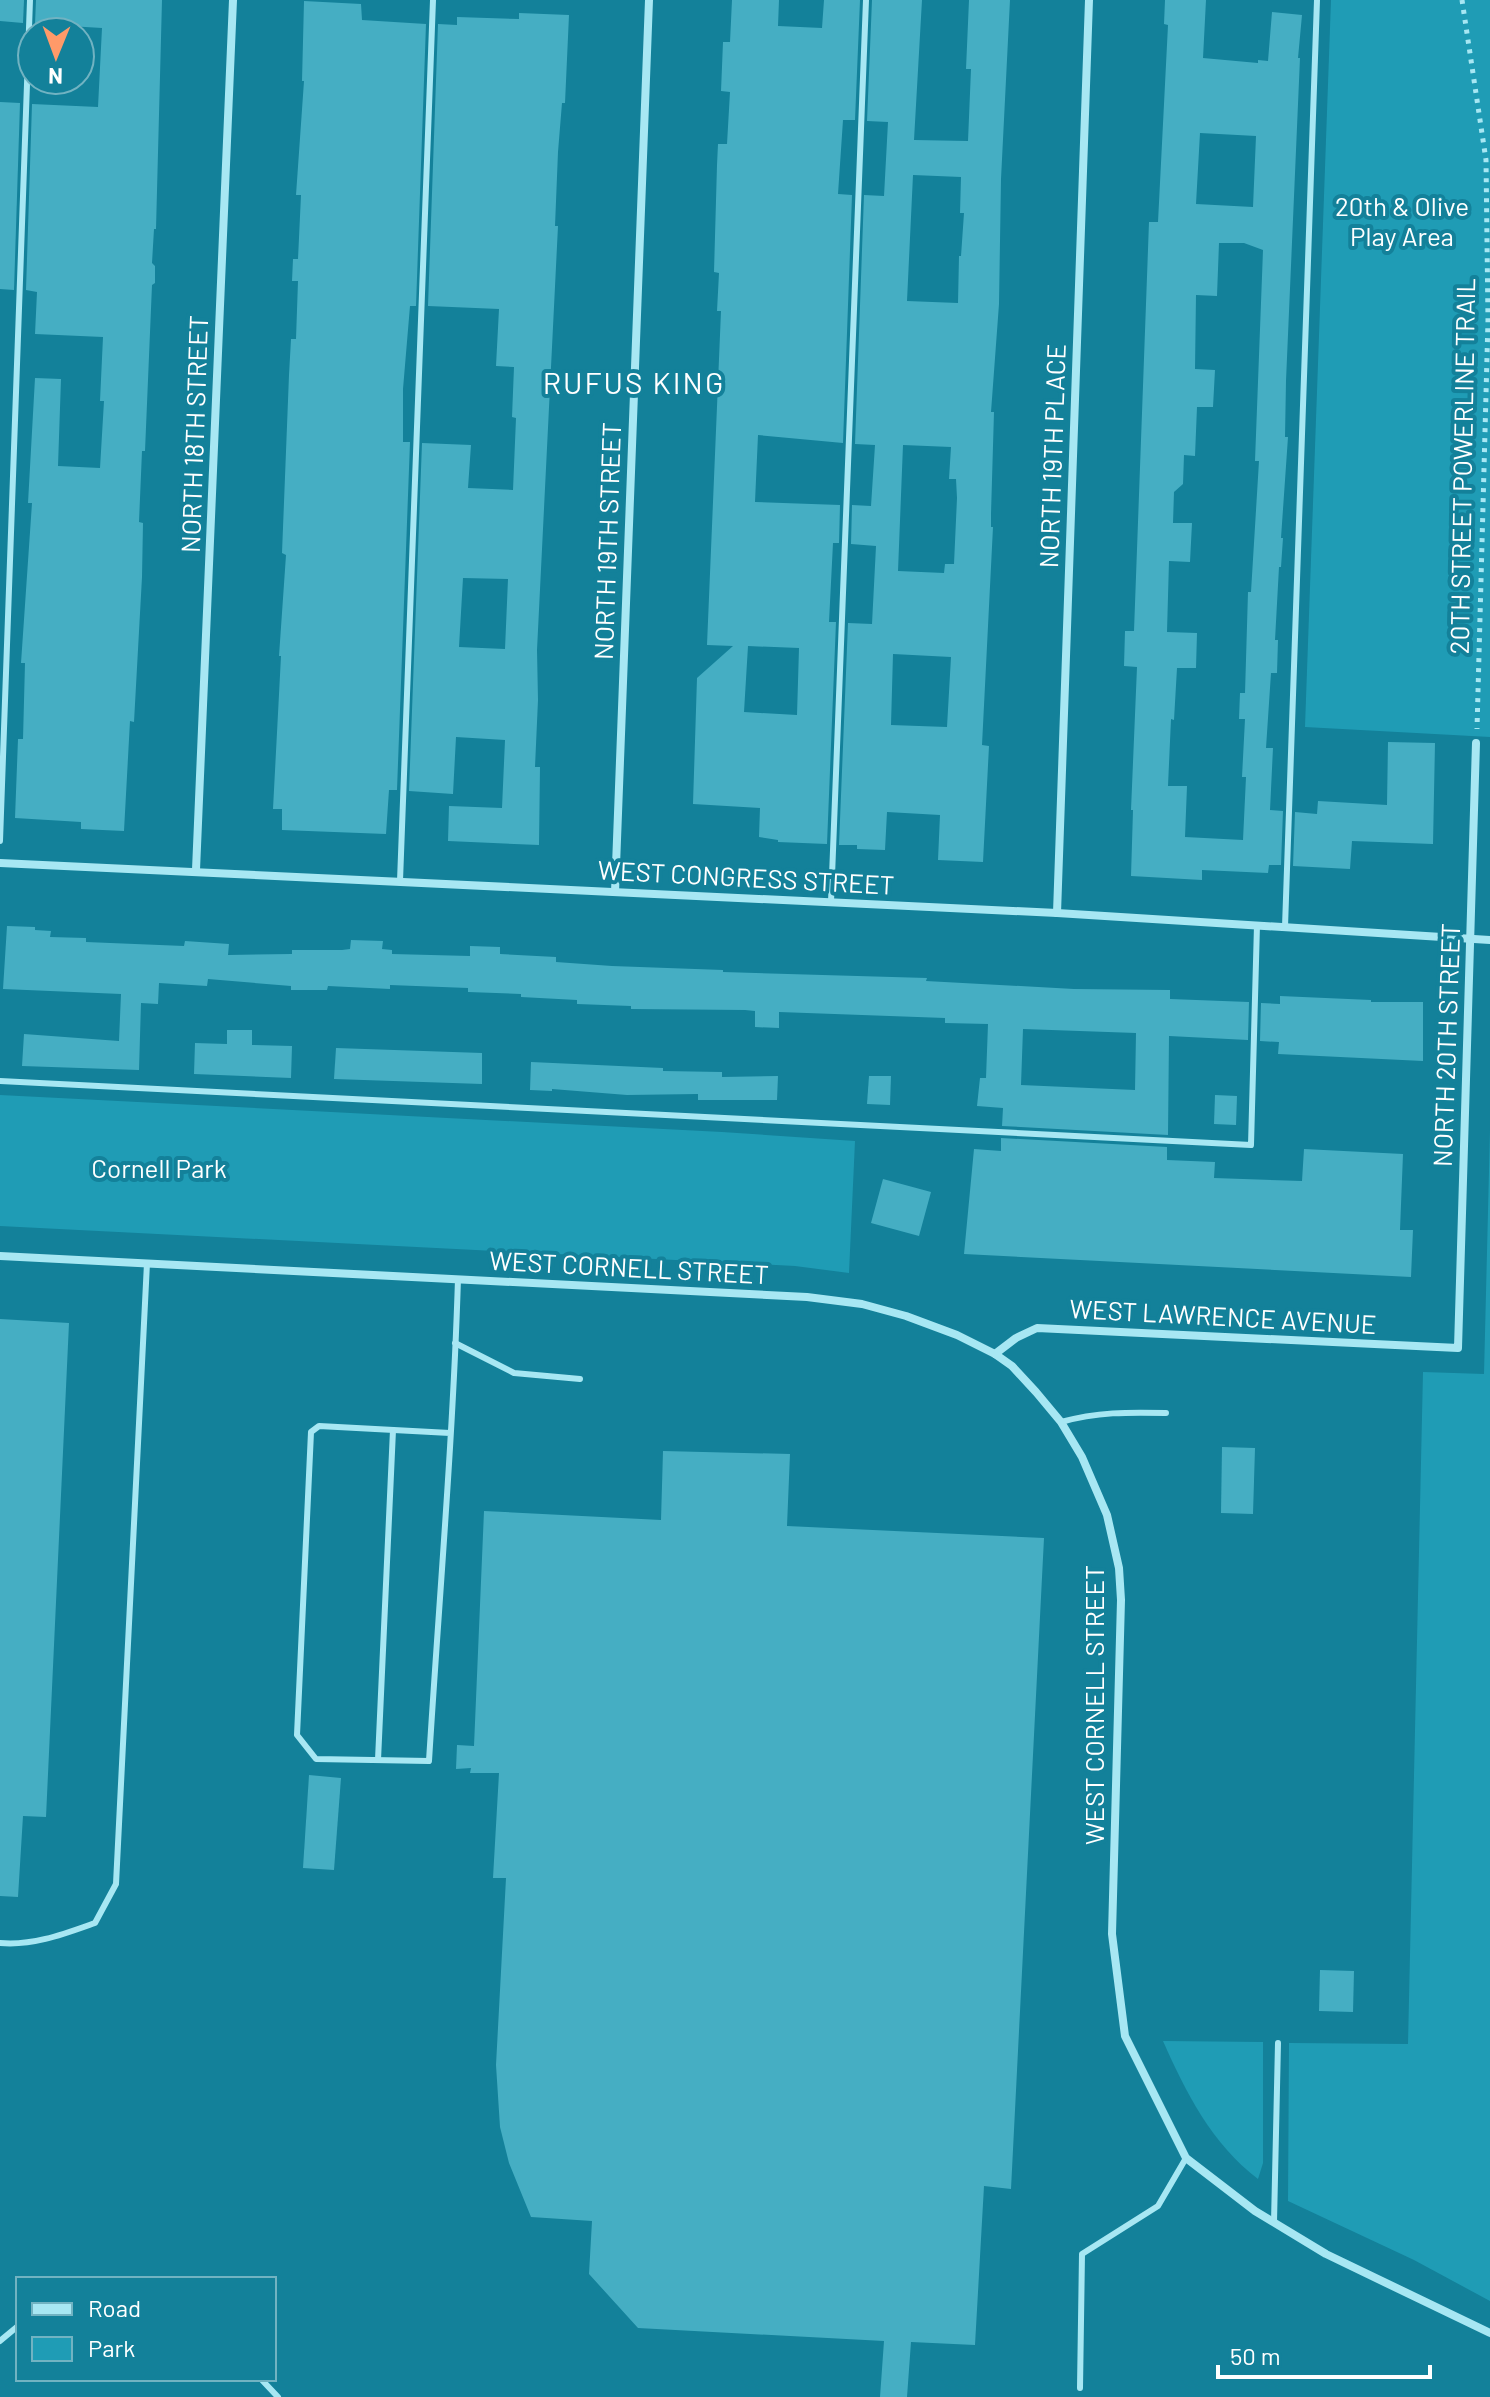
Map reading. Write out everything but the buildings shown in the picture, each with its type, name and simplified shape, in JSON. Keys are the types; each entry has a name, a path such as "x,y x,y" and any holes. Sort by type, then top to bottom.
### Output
{"street":[{"name":"NORTH 18TH STREET","path":"196,870 233,0"},
{"name":"NORTH 19TH STREET","path":"615,892 649,0"},
{"name":"NORTH 19TH PLACE","path":"1057,913 1089,0"},
{"name":"NORTH 20TH STREET","path":"1458,1348 1476,743"},
{"name":"WEST CONGRESS STREET","path":"0,863 1057,913 1490,940"},
{"name":"WEST CORNELL STREET","path":"0,1256 835,1300 906,1316 957,1335 1012,1366 1061,1422 1082,1457 1107,1515 1119,1568 1121,1600 1112,1934 1125,2036 1186,2158 1274,2222 1326,2254 1490,2333"},
{"name":"WEST LAWRENCE AVENUE","path":"995,1354 1016,1338 1037,1328 1458,1348"}],"lane":[{"path":"0,841 30,0"},
{"path":"400,881 433,0"},
{"path":"831,902 866,0"},
{"path":"1285,927 1317,0"},
{"path":"0,1081 1251,1145 1257,925"},
{"path":"0,1943 52,1938 95,1923 116,1884 147,1263"},
{"path":"450,1433 319,1426 311,1432 297,1735 316,1759 429,1761 450,1433 458,1279"},
{"path":"455,1343 514,1373 580,1379"},
{"path":"1061,1422 1111,1411 1166,1413"},
{"path":"378,1760 393,1430"},
{"path":"1274,2222 1278,2043"},
{"path":"1080,2388 1082,2254 1158,2206 1186,2158"},
{"path":"0,2341 16,2328"},
{"path":"263,2381 278,2397"}],"path":[{"name":"20TH STREET POWERLINE TRAIL","path":"1462,0 1486,160 1488,320 1476,743"}],"green space":[{"name":"20th & Olive Play Area","path":"1331,0 1490,0 1490,737 1305,727"},
{"name":"Cornell Park","path":"0,1095 855,1141 849,1273 795,1266 0,1226"},
{"path":"1490,1130 1490,2301 1414,2260 1288,2201 1289,2043 1408,2044 1423,1372 1484,1374"},
{"path":"1163,2041 1263,2042 1263,2163 1258,2179 1214,2134 1181,2080"}],"district":[{"name":"RUFUS KING","path":"634,384"}]}
